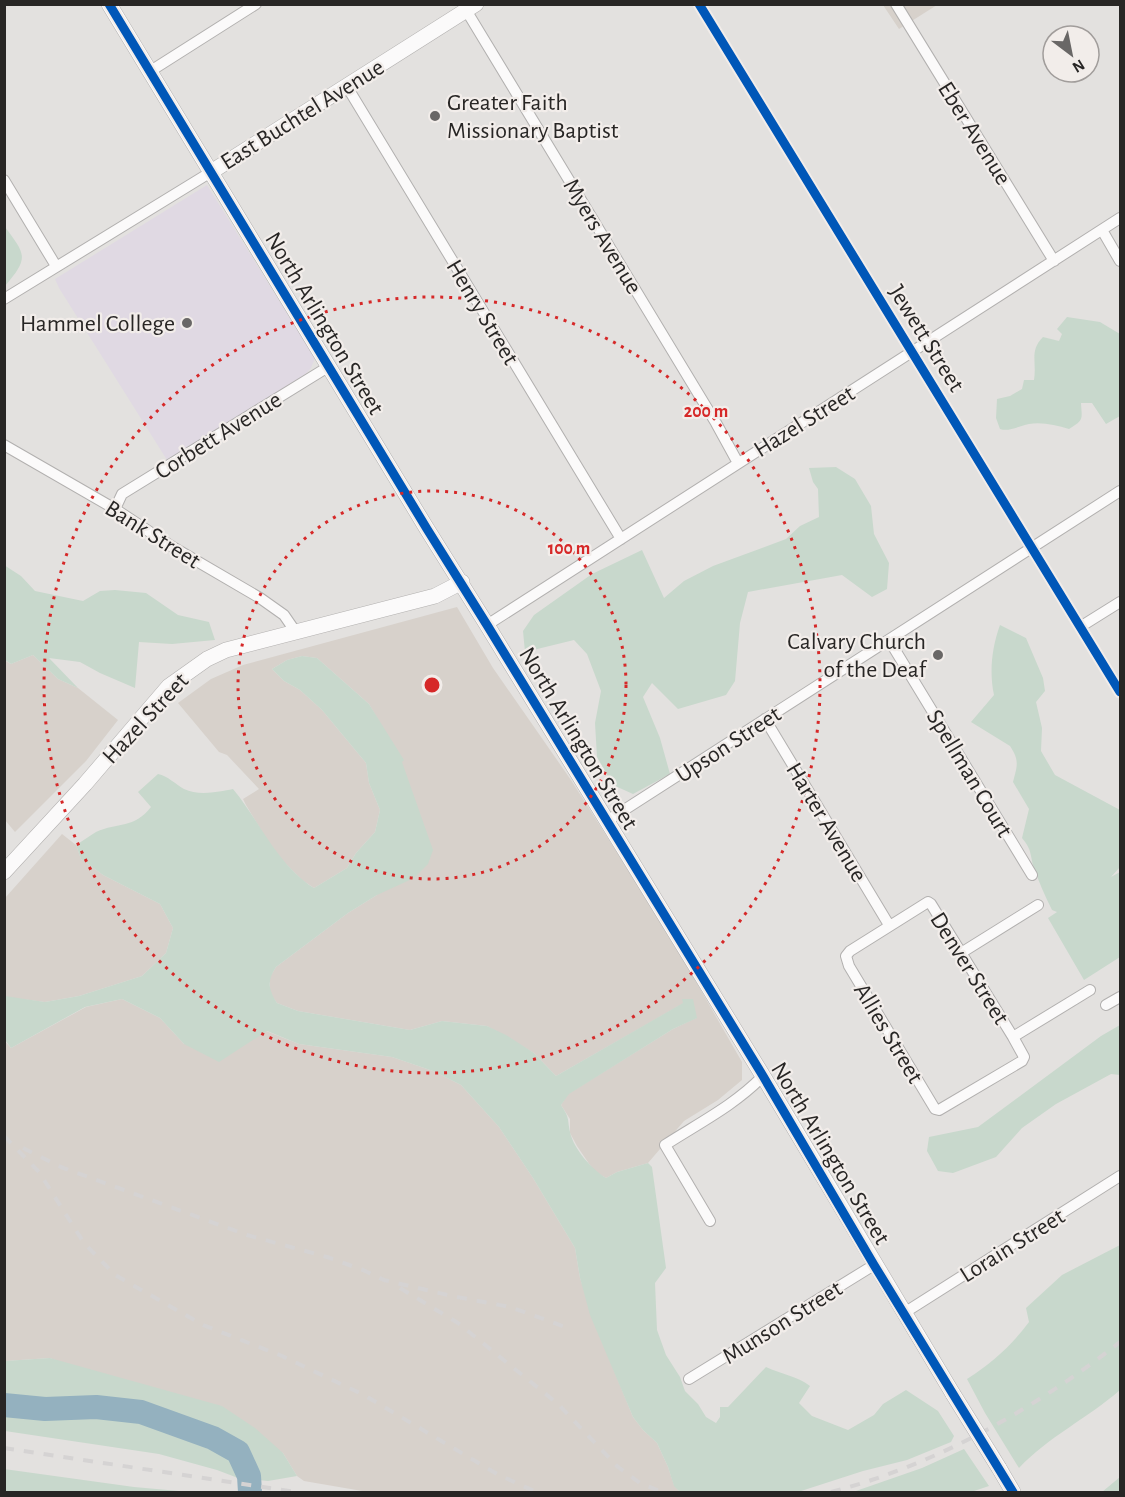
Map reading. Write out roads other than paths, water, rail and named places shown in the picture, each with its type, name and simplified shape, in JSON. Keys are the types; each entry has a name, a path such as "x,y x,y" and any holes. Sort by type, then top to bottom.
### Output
{"street":[{"name":"North Arlington Street","path":"109,4 328,367 488,624 763,1076 874,1265 1013,1492"},
{"path":"149,72 255,4"},
{"name":"Jewett Street","path":"699,4 1120,692"},
{"name":"Eber Avenue","path":"896,4 1054,261"},
{"name":"East Buchtel Avenue","path":"4,299 471,8"},
{"name":"Myers Avenue","path":"471,8 738,463"},
{"name":"Henry Street","path":"346,85 621,539"},
{"path":"4,180 56,266"},
{"name":"Hazel Street","path":"488,624 1120,218"},
{"path":"1102,230 1120,261"},
{"name":"Corbett Avenue","path":"115,509 122,494 328,367"},
{"name":"Bank Street","path":"4,445 115,509 171,546 260,598 284,615 295,631"},
{"name":"Upson Street","path":"607,821 1120,491"},
{"name":"Hazel Street","path":"4,872 85,784 172,683 207,659 226,650 435,596 462,582"},
{"path":"1080,627 1120,602"},
{"name":"Spellman Court","path":"889,640 1032,874"},
{"name":"Harter Avenue","path":"765,719 889,925"},
{"name":"Denver Street","path":"889,925 923,904 928,902 931,904 1024,1057"},
{"path":"961,952 1038,905"},
{"name":"Allies Street","path":"889,925 846,956 849,966 935,1109 939,1110 973,1091 1024,1057"},
{"path":"1013,1037 1090,990"},
{"path":"1106,1005 1120,997"},
{"path":"710,1221 665,1145 747,1093 763,1076"},
{"name":"Lorain Street","path":"904,1313 1120,1176"},
{"name":"Munson Street","path":"689,1379 874,1265"}],"waterway":[{"path":"4,1405 45,1409 96,1407 141,1412 213,1438 238,1452 249,1476 250,1492"}],"railway":[{"path":"4,1136 39,1172 84,1243 115,1275 203,1325 282,1356 364,1395 497,1474 536,1492"},
{"path":"23,1148 61,1167 247,1235 327,1257 384,1280 510,1307 571,1329"},
{"path":"400,1288 458,1323 558,1404 618,1467 640,1483 662,1492"},
{"path":"831,1492 870,1481 909,1466 983,1432 1054,1389 1120,1342"},
{"path":"4,1448 296,1492"}],"place":[{"name":"Greater Faith Missionary Baptist","path":"435,116"},
{"name":"Hammel College","path":"187,323"},
{"name":"Calvary Church of the Deaf","path":"938,655"}]}
